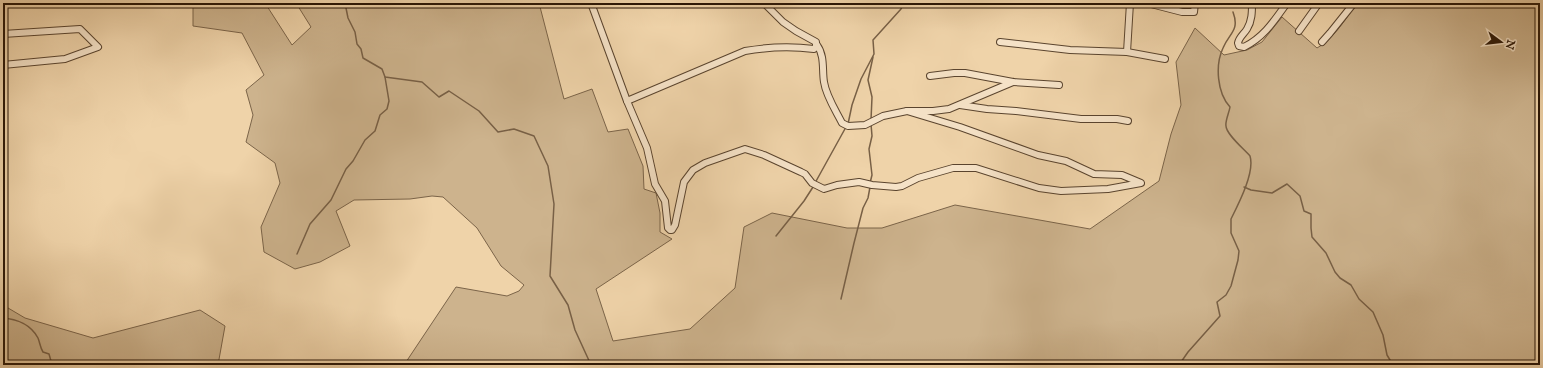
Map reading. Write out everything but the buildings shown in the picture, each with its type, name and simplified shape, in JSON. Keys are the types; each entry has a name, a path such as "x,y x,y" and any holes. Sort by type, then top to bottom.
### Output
{"street":[{"path":"591,3 627,101 647,148 655,184 665,201 668,228 670,230 672,230 675,225 684,182 693,170 705,163 745,150 764,155 801,172 805,174 812,183 824,189 837,185 859,182 872,185 896,187 902,186 918,178 953,168 976,168 1039,188 1057,191 1108,190 1142,183 1122,175 1094,174 1066,162 1038,155 960,127 907,111"},
{"path":"764,3 783,22 800,34 816,42 820,49 824,82 842,123 848,126 865,125 883,116 907,111 933,112 949,109 1013,82"},
{"path":"1127,52 1130,3"},
{"path":"1146,3 1182,12 1194,12 1195,3"},
{"path":"1228,3 1238,3"},
{"path":"1252,3 1251,22 1247,30 1239,38 1239,46 1244,47 1258,40 1287,3"},
{"path":"1299,31 1319,3"},
{"path":"1322,42 1354,3"},
{"path":"3,34 80,28 98,48 66,59 3,65"},
{"path":"1000,42 1070,50 1127,52 1165,59"},
{"path":"627,101 745,52 763,48 797,47 814,49 817,45"},
{"path":"930,76 965,73 1013,82 1059,85"},
{"path":"958,104 987,109 1081,119 1117,119 1128,121"}],"shaded area":[{"path":"265,3 292,45 311,27 296,3 539,3 564,99 592,89 608,132 628,129 643,166 644,189 656,193 660,213 660,232 672,239 596,289 613,341 690,329 735,288 744,227 772,213 847,228 882,228 955,205 1090,229 1159,181 1171,134 1181,105 1176,62 1195,28 1224,55 1247,50 1262,42 1282,17 1317,48 1329,40 1357,3 1540,3 1540,365 404,365 456,287 507,296 519,291 524,285 501,266 477,228 443,197 432,196 410,199 354,200 336,211 350,246 320,262 295,269 264,252 261,227 280,183 275,163 246,142 253,115 246,90 264,75 242,33 193,26 193,4"},
{"path":"3,305 25,318 93,338 200,310 225,326 218,365 3,365"}],"waterway":[{"path":"345,3 348,18 355,32 357,44 361,49 363,58 382,69 385,77 422,82 439,97 449,91 479,111 498,132 514,129 534,136 548,166 554,204 550,276 568,305 575,330 591,365"},
{"path":"848,124 852,105 861,79 874,54 873,40 901,9 904,3"},
{"path":"1179,365 1188,352 1220,316 1217,302 1226,295 1231,286 1238,260 1239,251 1231,233 1231,219 1245,188 1251,163 1250,156 1232,137 1227,129 1226,122 1230,107 1222,94 1218,70 1220,55 1225,43 1233,32 1235,24 1233,12"},
{"path":"871,120 872,97 868,80 873,57"},
{"path":"297,254 310,224 331,200 346,169 353,161 365,140 375,131 380,115 387,109 389,101 385,77"},
{"path":"870,183 872,175 869,149 872,136 871,124"},
{"path":"815,183 846,127"},
{"path":"1244,187 1251,190 1272,193 1287,184 1300,196 1304,211 1311,214 1312,237 1326,253 1335,272 1340,278 1351,285 1359,299 1373,312 1383,335 1387,355 1393,365"},
{"path":"776,236 804,201 813,187"},
{"path":"841,299 863,208 868,198 870,187"},
{"path":"3,318 18,321 28,326 35,333 43,352 49,354 51,361 46,365"}]}
